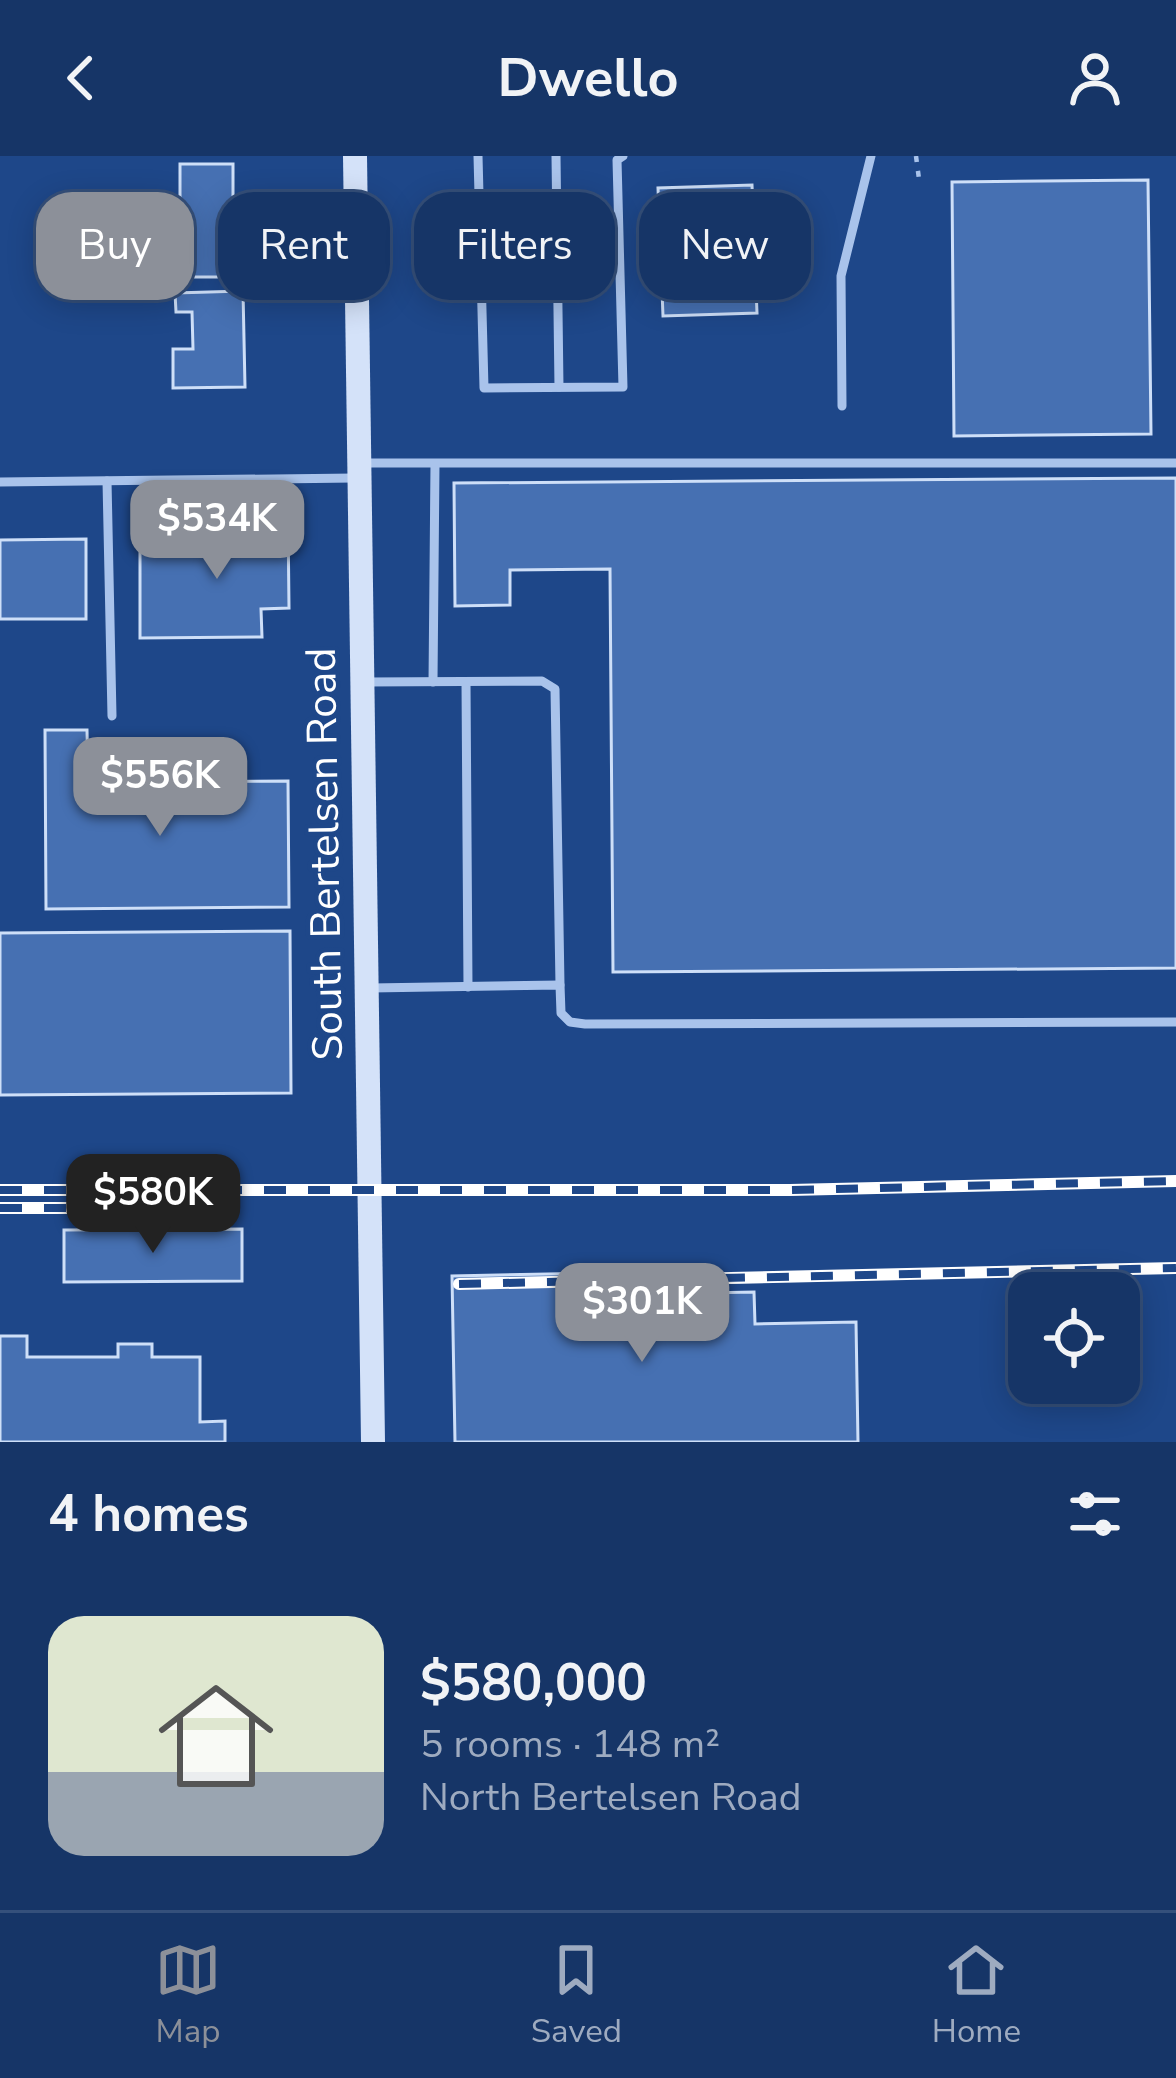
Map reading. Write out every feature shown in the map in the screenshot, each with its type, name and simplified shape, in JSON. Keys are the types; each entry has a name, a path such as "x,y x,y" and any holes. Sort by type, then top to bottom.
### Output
{"street":[{"name":"South Bertelsen Road","path":"355,156 373,1442"}],"lane":[{"path":"478,156 484,388 623,387 617,160 622,156"},
{"path":"556,156 559,387"},
{"path":"842,406 841,276 872,156"},
{"path":"0,482 435,464 1176,463"},
{"path":"433,682 435,464"},
{"path":"107,481 112,716"},
{"path":"362,682 542,681 555,688 561,1013 570,1022 1176,1022"},
{"path":"466,682 468,987"},
{"path":"365,988 560,985"}],"path":[{"path":"916,156 919,179"}],"building":[{"path":"180,164 233,164 233,192 218,192 218,277 194,277 194,192 180,192"},
{"path":"1148,180 1151,434 954,436 952,182"},
{"path":"752,185 752,192 658,192 658,188"},
{"path":"194,292 218,292 218,300 243,300 245,387 173,388 173,349 193,349 192,312 176,312 175,300 194,300"},
{"path":"662,300 756,300 757,313 663,316"},
{"path":"1176,478 1176,968 613,972 610,569 510,570 510,605 455,606 454,483"},
{"path":"220,517 288,517 289,608 261,609 262,637 140,638 140,547 220,547"},
{"path":"86,539 86,619 0,619 0,540"},
{"path":"45,730 87,730 88,782 288,781 289,907 46,909"},
{"path":"290,931 291,1093 0,1095 0,933"},
{"path":"242,1229 242,1281 64,1282 64,1230"},
{"path":"651,1272 651,1294 754,1292 755,1324 856,1322 858,1442 455,1442 452,1276"},
{"path":"0,1336 27,1336 27,1357 118,1357 118,1344 152,1344 152,1357 200,1357 200,1422 225,1421 225,1442 0,1442"}],"railway":[{"path":"0,1190 790,1190 1176,1181"},
{"path":"0,1208 82,1208"},
{"path":"459,1284 1176,1268"}]}
